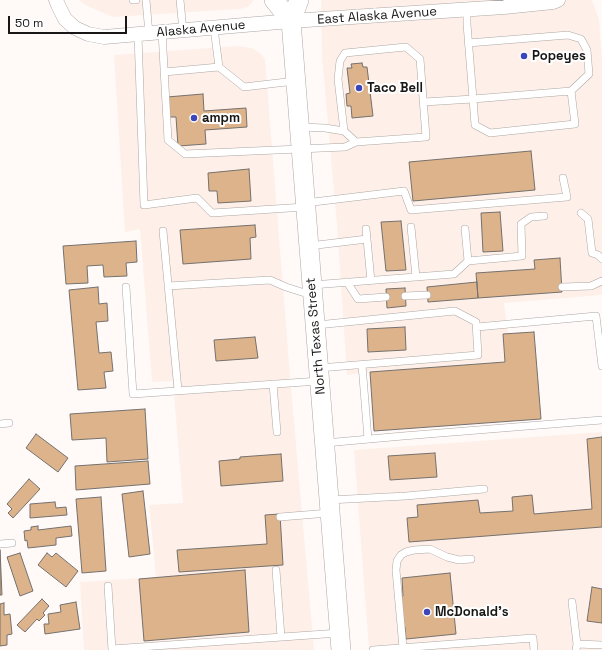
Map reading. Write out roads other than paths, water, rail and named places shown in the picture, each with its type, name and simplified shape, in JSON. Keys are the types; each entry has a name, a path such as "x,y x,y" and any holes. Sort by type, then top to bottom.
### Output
{"main road":[{"path":"274,0 291,21"},
{"name":"North Texas Street","path":"299,0 291,21 341,642"}],"street":[{"name":"Alaska Avenue","path":"56,0 66,19 75,28 88,34 104,37 291,21"},
{"name":"East Alaska Avenue","path":"291,21 467,10 553,2 558,0"}],"lane":[{"path":"146,0 149,34 144,206 197,198 212,213 305,205 404,191 412,210 567,197 563,178"},
{"path":"180,0 182,31"},
{"path":"467,10 468,43 475,125 490,133 575,124 571,91"},
{"path":"214,28 219,67"},
{"path":"149,34 164,72 168,140 185,154 346,147 356,142 426,136 420,58 406,47 345,53 340,61 338,79 344,131"},
{"path":"424,102 571,91 589,74 587,50 581,39 568,35 468,43"},
{"path":"164,72 219,67 244,87 295,82"},
{"path":"299,127 325,128 344,131 356,142"},
{"path":"581,213 588,219 592,253 598,255 602,259"},
{"path":"168,286 270,280 286,287 312,291 347,282 454,274 468,261 522,256 521,224 531,217 544,216"},
{"path":"411,226 416,277"},
{"path":"366,229 371,281"},
{"path":"465,229 468,261"},
{"path":"163,231 178,390"},
{"path":"309,246 367,239"},
{"path":"562,287 591,286 602,281"},
{"path":"347,282 358,299 386,297"},
{"path":"126,287 133,394 273,384 362,365 478,354 476,322 455,311 315,325"},
{"path":"405,296 428,295"},
{"path":"477,327 596,316 602,366"},
{"path":"362,365 368,439"},
{"path":"273,384 277,432"},
{"path":"324,443 602,420"},
{"path":"0,424 9,423"},
{"path":"280,517 330,507 406,496 484,489"},
{"path":"0,544 12,543"},
{"path":"402,648 396,570 397,561 401,555 414,550 430,549 447,557 459,560 471,559"},
{"path":"276,570 281,638"},
{"path":"108,586 112,650 281,638 341,642"},
{"path":"572,602 576,647 602,645"},
{"path":"373,650 533,638 534,650"}],"place":[{"name":"Popeyes","path":"524,56"},
{"name":"Taco Bell","path":"359,88"},
{"name":"ampm","path":"194,118"},
{"name":"McDonald's","path":"427,612"}]}
